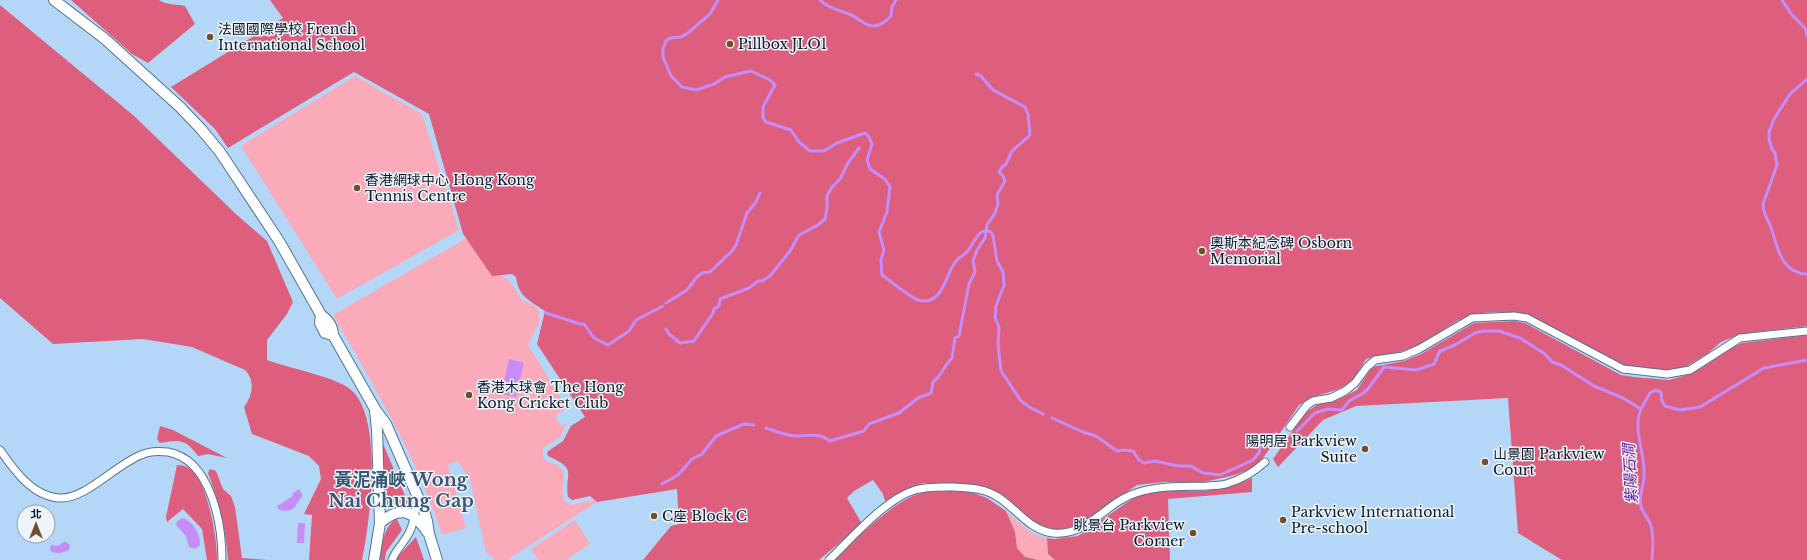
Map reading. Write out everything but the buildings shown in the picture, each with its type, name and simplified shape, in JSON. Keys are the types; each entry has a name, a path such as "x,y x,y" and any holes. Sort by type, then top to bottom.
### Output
{"main road":[{"path":"54,0 104,39 180,107 220,152 279,241 321,315 333,329 333,335 375,409 386,424 427,521 429,534 437,560"},
{"path":"374,560 380,523 378,430 375,409"},
{"path":"380,523 390,515 399,512 407,512 414,517 429,534"}],"street":[{"path":"1290,428 1307,405 1313,401 1331,398 1345,392 1358,380 1371,362 1380,358 1403,356 1419,349 1472,318 1514,316 1527,318 1624,369 1667,374 1690,370 1740,338 1807,331"},
{"path":"0,450 14,470 28,484 42,494 59,498 72,498 84,492 113,471 141,455 156,452 179,455 196,467 204,479 209,491 220,530 222,560"},
{"path":"829,560 888,504 907,492 920,489 939,487 968,488 986,491 1002,500 1023,518 1038,528 1058,533 1079,529 1135,493 1159,487 1188,487 1225,484 1252,473 1265,462"},
{"path":"392,560 396,551 408,534 414,517 417,499"}],"shaded area":[{"path":"71,0 159,0 168,4 185,6 195,24 148,63 132,54"},
{"path":"270,0 1807,0 1807,326 1740,334 1721,342 1707,354 1687,366 1669,371 1625,366 1528,314 1499,312 1470,315 1411,349 1366,359 1351,383 1336,390 1313,397 1299,405 1259,463 1248,470 1235,475 1204,482 1164,482 1137,485 1075,527 1054,530 1042,528 991,490 972,484 923,483 906,489 885,501 883,494 873,480 854,491 847,498 862,524 819,560 643,560 671,526 679,524 677,489 597,502 590,496 572,500 568,497 567,469 564,465 548,456 547,452 563,441 571,426 585,417 537,344 545,311 530,301 522,293 517,284 516,277 512,274 492,276 463,234 429,114 354,72 228,148 215,129 171,87 283,18"},
{"path":"0,5 133,115 238,216 267,241 293,302 287,314 267,340 267,360 322,376 342,384 350,389 361,403 367,422 371,445 372,470 371,496 362,560 309,560 312,515 304,514 321,479 319,466 309,456 252,434 244,407 251,394 252,384 251,379 245,370 192,347 143,339 53,344 0,298"},
{"name":"香港網球中心 Hong Kong Tennis Centre","path":"355,76 422,114 459,230 337,299 241,146"},
{"name":"香港木球會 The Hong Kong Cricket Club","path":"465,239 477,246 492,271 510,281 521,299 538,308 540,320 528,345 567,408 555,416 561,426 567,423 560,437 543,448 543,457 545,460 559,466 563,471 563,495 566,502 572,505 594,500 597,502 507,560 495,560 486,552 470,480 458,461 448,465 466,528 442,535 408,450 379,395 333,315"},
{"path":"1514,321 1525,323 1621,375 1669,380 1690,374 1712,361 1726,350 1742,343 1807,335 1807,560 1562,560 1518,533 1508,398 1356,406 1323,420 1278,467 1273,459 1306,412 1317,405 1339,399 1357,390 1372,367 1404,361 1421,354 1474,323"},
{"path":"509,359 524,363 516,397 501,394"},
{"path":"160,426 173,430 227,458 208,454 198,456 185,443 177,441 160,443 157,439"},
{"path":"381,439 409,505 396,504 383,508"},
{"path":"177,465 187,467 193,472 200,482 208,503 214,527 217,560 207,560 202,529 183,509 167,522 166,517"},
{"path":"210,469 216,471 223,489 231,496 235,507 242,558 268,560 228,560 226,537 208,473"},
{"path":"1252,478 1252,492 1168,499 1170,560 1055,560 1048,554 1047,538 1054,539 1078,536 1141,493 1165,491 1205,491 1238,484"},
{"path":"299,489 303,496 300,498 295,507 285,511 279,510 277,506 293,496 292,494"},
{"path":"924,492 971,492 987,498 1006,511 1015,532 1017,548 1025,557 1038,560 832,560 876,521 900,503 912,496"},
{"path":"1006,511 1030,531 1047,538 1048,554 1055,560 1038,560 1025,557 1017,548 1015,532"},
{"path":"183,518 196,529 198,533 200,545 195,549 189,547 186,536 176,525 177,521"},
{"path":"397,519 402,530 386,552 385,560 380,560 386,531 392,522"},
{"path":"575,520 590,544 566,560 538,560 531,549"},
{"path":"298,523 305,523 304,543 297,543"},
{"path":"416,537 424,560 396,560 397,557"},
{"path":"65,541 70,545 69,550 54,553 50,550 51,545 58,546"}],"waterway":[{"path":"718,0 710,14 688,33 681,37 670,38 666,41 663,49 663,57 671,76 682,87 696,90 714,84 725,77 751,71 770,80 775,85 763,107 763,118 766,122 791,130 799,142 810,151 824,151 837,143 865,133 869,137 872,144 867,160 870,169 885,179 890,187 887,212 879,232 884,250 881,260 882,275 918,300 926,301 938,295 942,290 955,262 967,252 983,231 991,232 997,261 1003,272 1004,285 996,306 995,318 999,327 998,344 1001,371 1021,401 1043,414"},
{"path":"820,0 831,7 854,16 873,26 881,24 891,16 892,7 896,0"},
{"path":"1782,0 1792,15 1805,28 1807,36"},
{"path":"766,428 793,436 818,435 830,441 864,431 869,424 899,413 918,398 931,393 933,382 952,358 955,338 959,336 969,284 975,272 973,261 977,250 985,238 987,225 995,213 998,204 997,195 1005,181 999,172 1006,164 1012,151 1030,135 1028,114 1025,107 993,90 981,76 976,74"},
{"path":"1807,79 1790,94 1774,119 1769,132 1769,139 1775,153 1777,165 1763,204 1764,213 1770,225 1781,257 1791,269 1807,274"},
{"path":"666,329 669,334 680,343 694,341 713,313 714,309 719,306 720,299 749,288 758,281 762,281 770,276 790,251 799,235 818,225 825,219 827,196 832,187 840,179 848,163 859,148"},
{"path":"666,303 687,290 702,273 710,272 732,251 736,245 747,213 756,202 760,193"},
{"path":"546,313 584,324 594,338 608,345 629,331 636,320 663,306"},
{"path":"1297,431 1315,413 1328,409 1342,410 1349,401 1368,389 1384,367 1416,370 1434,364 1440,351 1455,345 1475,333 1483,331 1499,331 1520,338 1545,354 1552,362 1561,365 1594,386 1623,398 1641,409 1650,393 1656,390 1661,392 1662,401 1665,406 1680,410 1700,407 1764,368 1807,360"},
{"name":"紫陽石澗","path":"1641,409 1638,425 1644,468 1644,480 1640,503 1652,530 1652,560"},
{"path":"1052,418 1083,432 1096,436 1117,451 1133,451 1139,460 1144,463 1155,461 1178,466 1191,466 1203,473 1220,475 1253,460 1259,453 1261,443 1276,433"},
{"path":"662,484 678,475 692,459 702,454 716,436 744,424 754,425"}],"place":[{"name":"法國國際學校 French International School","path":"210,37"},
{"name":"Pillbox JLO1","path":"730,44"},
{"name":"香港網球中心 Hong Kong Tennis Centre","path":"357,188"},
{"name":"奧斯本紀念碑 Osborn Memorial","path":"1202,251"},
{"name":"香港木球會 The Hong Kong Cricket Club","path":"469,395"},
{"name":"陽明居 Parkview Suite","path":"1365,449"},
{"name":"山景園 Parkview Court","path":"1485,462"},
{"name":"C座 Block C","path":"654,516"},
{"name":"Parkview International Pre-school","path":"1283,520"},
{"name":"眺景台 Parkview Corner","path":"1193,533"}],"district":[{"name":"黃泥涌峽 Wong Nai Chung Gap","path":"401,490"}]}
